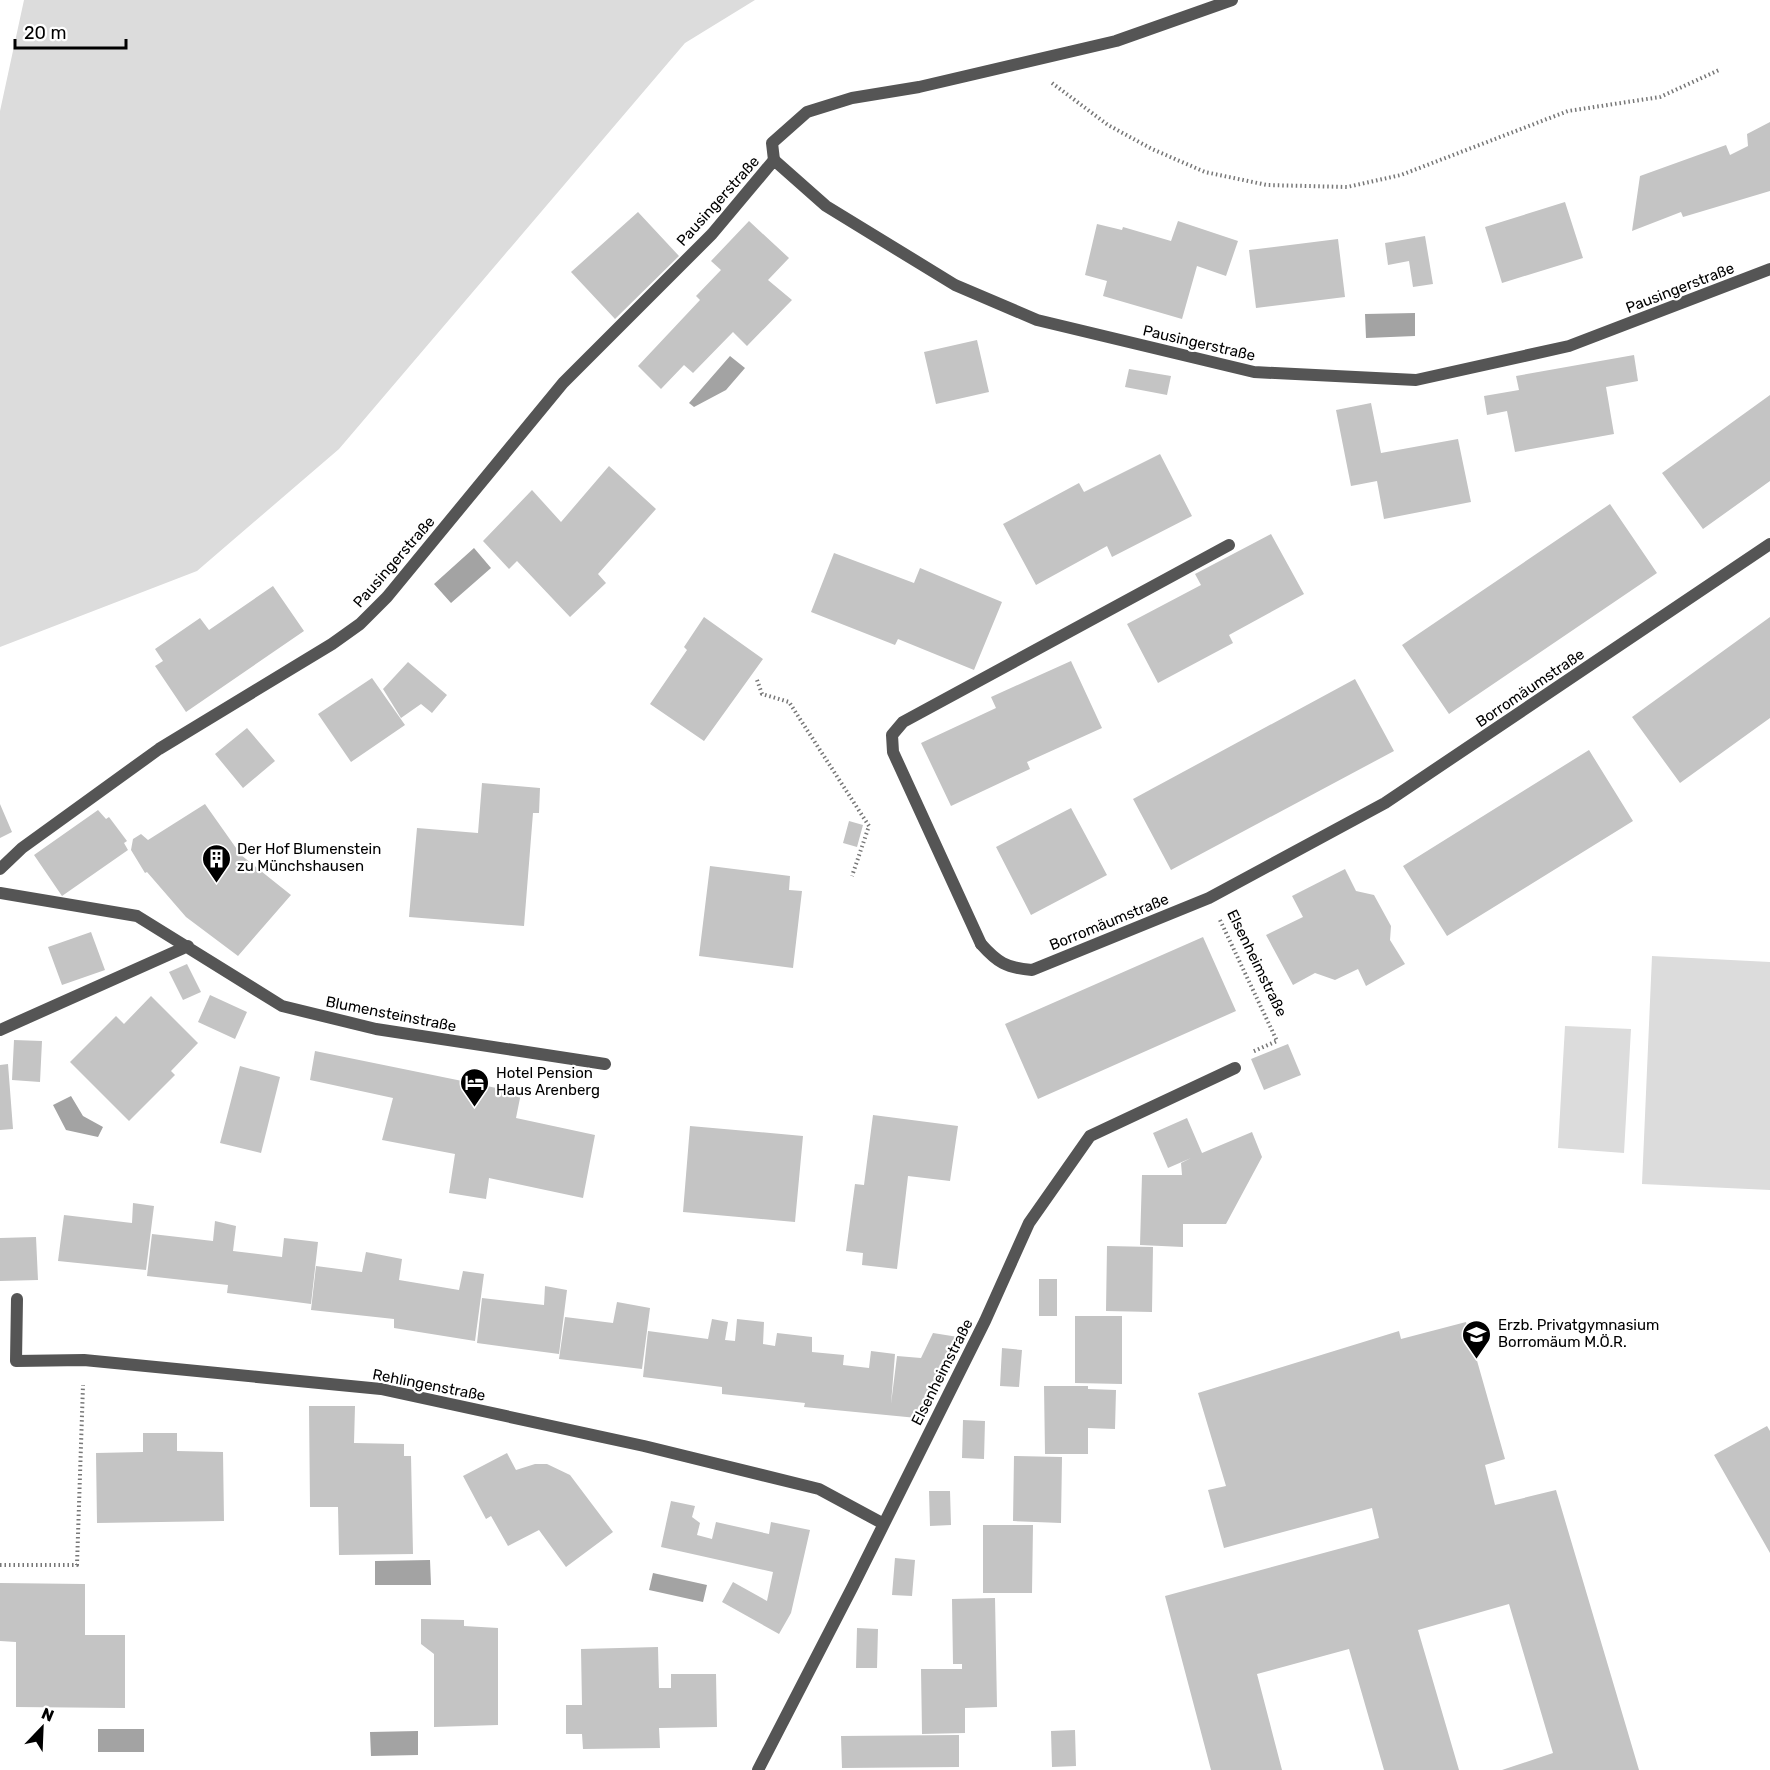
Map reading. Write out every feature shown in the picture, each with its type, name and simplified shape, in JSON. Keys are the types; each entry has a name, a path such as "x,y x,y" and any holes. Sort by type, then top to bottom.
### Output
{"street":[{"path":"774,160 772,143 807,112 852,98 919,87 1116,41 1233,0"},
{"name":"Pausingerstraße","path":"0,868 22,848 159,749 332,644 360,624 387,597 563,383 712,234 774,160 826,206 955,285 1037,320 1254,372 1416,380 1569,346 1770,269"},
{"name":"Borromäumstraße","path":"1228,545 903,722 892,735 893,752 981,944 997,962 1017,969 1032,970 1209,897 1385,803 1770,544"},
{"name":"Blumensteinstraße","path":"0,893 137,916 282,1006 376,1029 605,1064"},
{"path":"0,1030 188,946"},
{"name":"Elsenheimstraße","path":"758,1770 853,1586 882,1523 984,1321 1029,1223 1090,1136 1235,1068"},
{"name":"Rehlingenstraße","path":"17,1299 16,1361 84,1360 381,1389 644,1446 819,1489 882,1523"}],"path":[{"path":"1023,61 1108,125 1152,149 1205,172 1268,185 1347,187 1401,175 1568,111 1660,97 1719,70"},
{"path":"757,680 762,694 789,702 869,826 852,876"},
{"name":"Elsenheimstraße","path":"1209,897 1277,1041"},
{"path":"0,1565 77,1564 84,1360"}],"shaded area":[{"path":"24,0 755,0 685,43 339,449 197,571 0,647 0,111"},
{"path":"1415,313 1415,336 1366,338 1365,314"},
{"path":"730,356 745,368 726,390 694,407 689,403"},
{"path":"474,548 491,568 451,603 434,584"},
{"path":"1652,956 1770,962 1770,1190 1642,1184"},
{"path":"1565,1026 1631,1029 1624,1153 1558,1148"},
{"path":"71,1096 83,1116 103,1127 98,1137 66,1130 53,1105"},
{"path":"430,1560 431,1585 375,1585 375,1561"},
{"path":"653,1573 707,1585 703,1602 649,1590"},
{"path":"98,1729 144,1729 144,1752 98,1752"},
{"path":"418,1731 418,1755 371,1756 370,1732"}],"building":[{"path":"1770,122 1770,191 1683,217 1681,212 1632,231 1640,176 1726,145 1730,155 1748,146 1747,134"},
{"path":"1565,202 1583,258 1502,283 1485,227"},
{"path":"638,212 679,256 615,319 571,272"},
{"path":"749,221 789,258 768,280 792,300 747,346 733,332 693,373 684,365 661,389 638,366 700,300 696,296 721,270 711,261"},
{"path":"1178,221 1238,241 1226,276 1197,266 1182,319 1103,296 1107,281 1085,275 1097,224 1122,230 1123,227 1171,241"},
{"path":"1425,236 1433,284 1413,287 1409,261 1388,265 1385,243"},
{"path":"1338,239 1345,297 1256,308 1249,250"},
{"path":"977,340 989,392 936,404 924,352"},
{"path":"1634,355 1638,381 1606,387 1614,434 1515,452 1507,411 1487,415 1484,396 1519,390 1516,376"},
{"path":"1129,369 1171,376 1167,395 1125,387"},
{"path":"1770,395 1770,481 1703,529 1662,473"},
{"path":"1371,403 1381,453 1458,439 1471,502 1384,519 1377,481 1351,486 1336,410"},
{"path":"1160,454 1192,516 1112,557 1107,546 1036,585 1003,524 1079,483 1084,492"},
{"path":"609,466 656,509 598,574 606,583 570,617 517,561 509,569 483,541 532,490 561,522"},
{"path":"1610,504 1657,573 1449,714 1402,645"},
{"path":"1271,534 1304,594 1229,635 1233,643 1158,683 1127,624 1201,585 1195,574"},
{"path":"834,553 914,583 920,568 1002,602 974,670 898,639 895,645 811,612"},
{"path":"273,586 304,631 186,712 155,666 163,661 155,649 200,618 209,630"},
{"path":"704,617 763,659 704,741 650,704 687,650 684,647"},
{"path":"1770,617 1770,718 1680,783 1632,717"},
{"path":"1071,661 1102,728 1027,762 1030,769 951,806 921,743 996,708 991,697"},
{"path":"408,662 447,695 432,713 421,704 401,718 383,689"},
{"path":"372,678 405,725 351,762 318,714"},
{"path":"1355,679 1394,751 1171,870 1133,799"},
{"path":"247,728 275,761 243,788 215,754"},
{"path":"1589,750 1633,821 1447,936 1403,866"},
{"path":"482,783 540,788 539,813 533,813 524,926 409,917 417,828 478,833"},
{"path":"0,804 12,832 0,838"},
{"name":"Der Hof Blumenstein zu Münchshausen","path":"205,804 241,855 291,895 238,956 186,917 147,872 145,873 131,850 133,839 141,834 148,840"},
{"path":"1071,808 1107,875 1031,915 996,847"},
{"path":"98,810 106,819 109,817 127,841 124,843 128,850 62,896 34,855"},
{"path":"849,821 863,825 857,847 843,843"},
{"path":"710,866 790,876 789,890 802,891 793,968 699,956"},
{"path":"1345,869 1356,891 1374,895 1391,926 1390,940 1405,964 1366,986 1358,969 1335,980 1315,973 1293,985 1266,935 1303,917 1292,896"},
{"path":"91,932 105,970 62,985 48,947"},
{"path":"1203,937 1236,1011 1038,1099 1005,1024"},
{"path":"187,964 201,992 183,1000 169,972"},
{"path":"210,995 247,1012 235,1039 198,1022"},
{"path":"151,996 198,1043 171,1071 175,1075 129,1121 70,1062 116,1016 124,1024"},
{"path":"14,1040 42,1041 40,1082 12,1080"},
{"path":"1288,1044 1301,1075 1264,1090 1251,1059"},
{"path":"315,1051 521,1093 516,1118 595,1135 583,1198 489,1178 486,1199 449,1193 455,1154 382,1140 393,1098 310,1080"},
{"path":"8,1064 13,1129 0,1130 0,1065"},
{"path":"240,1066 280,1077 261,1153 220,1143"},
{"path":"873,1115 958,1126 950,1181 908,1176 897,1269 862,1265 863,1253 846,1251 855,1184 864,1185"},
{"path":"1187,1118 1202,1153 1252,1132 1262,1157 1226,1224 1183,1224 1183,1247 1140,1245 1142,1175 1182,1175 1181,1163 1191,1158 1168,1168 1153,1133"},
{"path":"690,1126 803,1136 795,1222 683,1212"},
{"path":"133,1203 154,1206 146,1270 58,1261 64,1215 132,1223"},
{"path":"215,1221 236,1226 233,1251 282,1257 284,1238 318,1242 311,1304 227,1293 228,1285 147,1276 152,1234 213,1241"},
{"path":"36,1237 38,1280 0,1281 0,1238"},
{"path":"1107,1246 1153,1247 1152,1312 1106,1311"},
{"path":"366,1252 402,1259 399,1280 459,1290 463,1271 484,1274 475,1341 394,1328 394,1319 311,1310 316,1266 362,1272"},
{"path":"1039,1279 1057,1279 1057,1316 1039,1316"},
{"path":"545,1286 567,1290 559,1354 477,1343 482,1298 544,1305"},
{"path":"617,1302 650,1308 642,1369 559,1359 565,1317 613,1323"},
{"path":"1075,1316 1122,1316 1122,1384 1075,1383"},
{"path":"712,1319 728,1322 725,1340 735,1341 737,1319 764,1322 763,1344 775,1346 777,1333 812,1337 812,1352 844,1355 843,1365 869,1368 871,1351 895,1354 891,1404 897,1356 921,1358 933,1333 958,1337 917,1418 804,1407 805,1403 722,1394 722,1387 643,1377 648,1331 708,1339"},
{"path":"1466,1322 1505,1459 1485,1465 1495,1505 1556,1490 1639,1770 1502,1770 1553,1753 1509,1604 1418,1630 1459,1770 1384,1770 1349,1649 1257,1674 1282,1770 1211,1770 1165,1596 1379,1538 1372,1508 1224,1548 1208,1490 1226,1486 1198,1393 1399,1331 1401,1339"},
{"path":"1002,1348 1022,1350 1019,1387 1000,1386"},
{"path":"1044,1386 1088,1386 1088,1389 1116,1390 1115,1429 1088,1428 1088,1454 1045,1454"},
{"path":"309,1406 355,1406 354,1443 404,1444 404,1456 411,1456 413,1554 339,1555 338,1507 310,1507"},
{"path":"963,1420 985,1421 984,1459 962,1458"},
{"path":"1767,1426 1770,1431 1770,1553 1714,1455"},
{"path":"143,1433 177,1433 177,1451 223,1452 224,1521 97,1523 96,1453 143,1452"},
{"path":"507,1453 516,1470 535,1464 547,1464 570,1475 613,1532 566,1567 539,1530 508,1546 491,1516 486,1519 463,1476"},
{"path":"1014,1456 1062,1457 1061,1523 1013,1521"},
{"path":"929,1491 950,1491 951,1525 930,1526"},
{"path":"671,1501 695,1506 692,1517 700,1523 697,1535 712,1539 716,1522 769,1534 771,1522 810,1530 791,1613 779,1634 722,1602 733,1582 767,1601 773,1572 661,1547"},
{"path":"983,1525 1033,1525 1032,1593 983,1593"},
{"path":"895,1558 915,1560 912,1596 892,1595"},
{"path":"0,1583 85,1584 85,1635 125,1635 125,1708 16,1707 16,1642 0,1641"},
{"path":"995,1598 997,1707 965,1708 965,1733 922,1734 921,1669 962,1669 962,1664 953,1664 952,1599"},
{"path":"421,1619 464,1620 464,1626 498,1628 498,1725 434,1727 434,1654 421,1644"},
{"path":"857,1628 878,1629 877,1668 856,1668"},
{"path":"658,1647 659,1688 671,1688 671,1674 716,1674 717,1727 659,1728 660,1748 583,1749 582,1734 566,1734 566,1705 582,1705 581,1649"},
{"path":"1075,1730 1076,1766 1052,1767 1051,1731"},
{"path":"959,1735 959,1767 842,1768 841,1736"}],"place":[{"name":"Der Hof Blumenstein zu Münchshausen","path":"216,884"},
{"name":"Hotel Pension Haus Arenberg","path":"475,1108"},
{"name":"Erzb. Privatgymnasium Borromäum M.Ö.R.","path":"1477,1360"}]}
